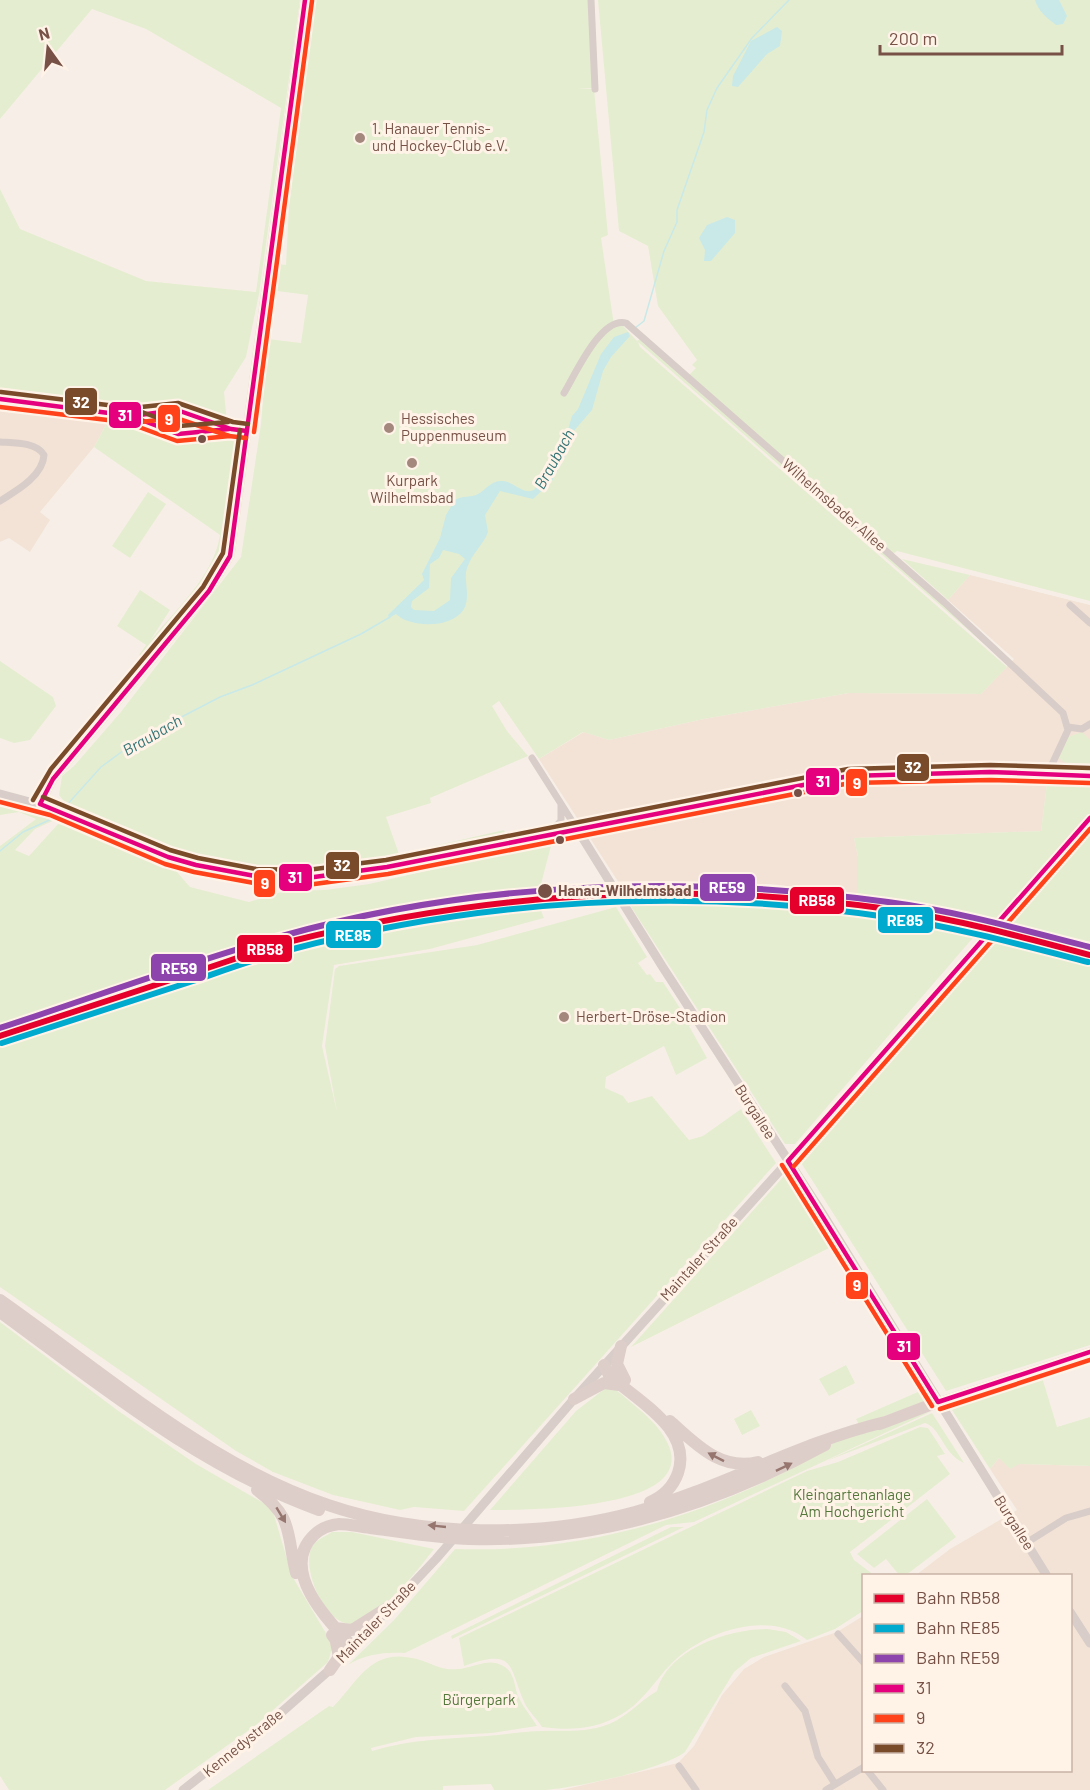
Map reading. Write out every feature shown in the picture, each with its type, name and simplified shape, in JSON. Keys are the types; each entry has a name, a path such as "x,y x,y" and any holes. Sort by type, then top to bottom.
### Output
{"highway":[{"path":"0,1300 214,1451 245,1469 328,1506 415,1524 487,1530 539,1529 599,1521 680,1498 837,1434 885,1422"},
{"path":"0,1312 169,1433 239,1476 286,1498 387,1530"},
{"path":"621,1346 617,1364 623,1383 698,1445 723,1461 753,1463 792,1451"},
{"path":"599,1521 659,1498 675,1481 680,1462 678,1443 672,1432 604,1365"},
{"path":"574,1399 604,1383 623,1383"},
{"path":"330,1670 339,1652 332,1630 305,1580 301,1564 306,1547 315,1534 330,1526 339,1524 436,1538 511,1540 573,1534 622,1526 748,1483 834,1440 938,1402"},
{"path":"239,1476 282,1512 289,1530 297,1575 332,1630 349,1650"},
{"path":"332,1630 352,1630 390,1606"}],"main road":[{"path":"40,804 52,780 209,591 227,564 232,545 305,0"},
{"path":"0,399 132,416 177,411 231,429 247,431"},
{"path":"132,416 178,434 231,429"},
{"path":"0,794 40,804 180,860 217,870 274,878 339,876 849,776 1048,773 1090,777"},
{"name":"Maintaler Straße","path":"304,1694 436,1560 574,1399 788,1161 1090,818"},
{"name":"Burgallee","path":"577,829 1046,1574"},
{"path":"938,1402 1090,1352"},
{"path":"1072,1614 1090,1643"},
{"name":"Kennedystraße","path":"183,1790 304,1694"}],"street":[{"path":"591,0 595,88"},
{"name":"Wilhelmsbader Allee","path":"564,393 594,341 609,326 621,322 633,329 1005,657 1063,713 1068,727"},
{"path":"0,442 33,446 39,448 44,455 42,465 32,478 0,501"},
{"path":"1070,605 1090,623"},
{"path":"1048,773 1068,727 1082,729 1090,724"},
{"name":"Burgallee","path":"532,758 577,829"},
{"path":"548,835 562,817 560,800"},
{"path":"1026,1543 1066,1518 1090,1511"},
{"path":"838,1634 862,1662"},
{"path":"785,1686 805,1711 818,1757 835,1785"},
{"path":"679,1766 696,1790"},
{"path":"826,1790 862,1768"},
{"path":"869,1772 883,1790"}],"shaded area":[{"path":"0,404 109,419 94,447 40,512 50,520 30,552 9,538 0,542"},
{"path":"970,575 1090,605 1090,787 1047,783 1041,831 854,838 858,857 858,894 770,884 619,883 539,759 584,732 609,740 704,719 849,693 981,694 1014,659 948,600"},
{"path":"999,1458 1019,1464 1090,1466 1090,1790 562,1790 678,1763 694,1746 722,1695 744,1669 764,1657 837,1632 862,1617 862,1772 1072,1772 1072,1574 917,1574 950,1549 1017,1510 990,1469"}],"green space":[{"path":"0,0 300,0 259,294 246,357 224,392 227,422 191,411 132,413 0,396 0,189 20,229 146,281 256,292 281,108 146,29 92,9 0,119"},
{"path":"315,0 590,0 594,88 578,88 594,89 608,235 601,238 614,325 623,326 637,341 640,339 1000,654 998,656 638,342 640,347 1007,667 981,694 849,693 704,719 609,740 583,732 539,759 499,701 492,706 507,731 528,756 430,798 431,803 386,817 399,854 504,830 507,839 339,873 266,875 180,859 80,817 61,798 59,795 62,776 74,766 120,713 241,557 261,424 268,339 301,343 308,295 277,291 279,264 286,265 289,207"},
{"path":"598,0 1090,0 1090,601 897,551 893,554 689,375 696,368 692,365 697,360 658,306 648,246 619,231"},
{"path":"176,413 208,425 206,429 179,432 153,421 154,417"},
{"path":"109,419 152,434 187,440 208,436 236,436 242,442 224,559 205,589 148,659 139,655 146,645 117,626 140,590 170,610 150,641 202,578 216,550 220,535 94,447"},
{"path":"148,492 166,504 130,558 112,546"},
{"path":"902,559 970,575 948,600"},
{"path":"0,661 53,697 56,706 30,740 14,743 0,738"},
{"path":"1082,732 1090,740 1090,766 1067,764 1059,758 1068,737"},
{"path":"1047,783 1090,787 1090,945 979,915 858,894 858,857 854,838 1041,831"},
{"path":"0,801 59,818 35,829 15,850 29,856 58,824 84,828 170,864 190,887 249,902 285,891 325,890 369,884 552,842 540,888 386,907 274,935 0,1027 0,846 36,819 19,812 0,815"},
{"path":"508,848 358,881 325,885 279,884 283,880"},
{"path":"624,896 756,899 851,908 978,932 795,1144 785,1144"},
{"path":"579,902 540,908 544,918 430,949 334,965 322,1046 337,1112 325,1046 335,969 339,966 477,945 616,907 647,957 638,963 656,982 663,982 691,1025 689,1026 707,1058 676,1075 664,1046 606,1077 605,1088 623,1096 628,1103 652,1096 689,1140 703,1136 741,1109 776,1163 464,1511 414,1507 400,1510 333,1495 273,1472 236,1451 0,1287 0,1041 286,949 433,918"},
{"path":"994,935 1090,961 1090,1345 946,1391 798,1158"},
{"path":"784,1176 829,1248 631,1347"},
{"path":"0,1322 117,1410 196,1464 272,1508 292,1576 333,1645 328,1662 256,1725 165,1790 9,1790 0,1776"},
{"path":"846,1365 855,1383 829,1396 819,1379"},
{"path":"1042,1377 1057,1427 1090,1417 1090,1466 1019,1464 1010,1469 999,1458 990,1469 952,1410 953,1406"},
{"path":"607,1387 614,1388 637,1407 664,1436 668,1444 671,1466 658,1483 635,1494 604,1502 570,1507 490,1510 576,1411"},
{"path":"920,1391 925,1400 921,1403 859,1425 856,1419"},
{"path":"751,1410 760,1426 742,1435 734,1419"},
{"path":"932,1411 694,1522 666,1525 405,1653 375,1654 348,1665 394,1620 455,1549 539,1546 622,1532 663,1521 743,1492 788,1470 836,1442"},
{"path":"932,1413 964,1463 951,1453 935,1430 925,1423 826,1461"},
{"name":"Kleingartenanlage Am Hochgericht","path":"920,1427 928,1428 945,1454 937,1456 950,1474 850,1552 854,1560 873,1574 862,1574 862,1612 835,1629 807,1640 792,1631 774,1626 756,1625 719,1634 686,1651 630,1709 613,1719 584,1728 542,1727 525,1704 508,1664 502,1660 481,1661 464,1666 459,1638 807,1471 838,1462"},
{"path":"927,1499 956,1537 907,1574 898,1574 886,1559 874,1568 857,1554"},
{"path":"671,1527 684,1527 452,1639 451,1636"},
{"path":"332,1532 352,1532 434,1549 389,1601 368,1618 358,1623 347,1624 337,1619 319,1597 310,1568 309,1555 313,1545"},
{"name":"Bürgerpark","path":"768,1629 786,1632 801,1641 751,1658 734,1672 685,1752 673,1759 639,1771 546,1790 494,1790 491,1784 443,1786 443,1790 208,1790 329,1706 333,1707 359,1676 377,1662 388,1658 401,1656 452,1669 487,1663 499,1664 511,1673 518,1696 537,1726 492,1733 416,1737 371,1748 372,1751 429,1740 600,1727 622,1717 657,1691 663,1676 674,1664 702,1644 736,1633"}],"water":[{"path":"1035,0 1059,0 1067,16 1063,24 1056,25 1049,20"},
{"path":"777,27 782,31 780,46 767,54 738,87 732,86 733,76 751,41"},
{"path":"727,217 735,220 735,233 711,261 704,261 705,250 699,238 707,225"},
{"path":"628,332 630,336 611,357 603,371 592,410 572,433 569,449 552,481 533,499 500,491 485,515 488,532 467,568 467,599 464,609 458,616 441,623 411,622 396,614 389,618 388,615 424,580 422,574 440,538 446,515 455,500 475,495 499,481 507,482 522,490 534,490 546,473 546,466 564,443 572,416 578,409 601,354 614,337","holes":["443,550 459,554 465,559 451,578 450,600 434,611 414,610 411,607 412,601 429,588 430,564 439,558"]}],"waterway":[{"name":"Braubach","path":"635,328 644,321 664,251 677,222 677,210 704,132 707,110 717,88 752,38 789,0"},
{"name":"Braubach","path":"66,806 101,767 139,739 220,697 252,685 361,634 390,617"},
{"name":"Braubach","path":"0,851 23,832 56,817"}],"rail line":[{"name":"RE59","path":"0,1028 246,946 356,918 431,904 507,894 583,888 660,886 812,893 939,910 1090,947"},
{"name":"RB58","path":"0,1036 288,942 362,925 436,912 511,902 586,896 737,895 813,900 939,918 1090,955"},
{"name":"RE85","path":"2,1043 289,950 437,919 511,909 586,903 737,902 812,908 938,926 1088,962"}],"transit line":[{"name":"31","path":"40,804 53,779 209,591 230,556 305,0"},
{"name":"9","path":"254,432 312,1"},
{"name":"32","path":"1,392 132,408 178,403 233,422 248,424"},
{"name":"31","path":"0,399 132,416 177,410 231,429 247,431"},
{"name":"9","path":"0,407 132,423 176,418 229,436 246,438"},
{"name":"32","path":"134,409 179,426 228,422"},
{"name":"31","path":"131,416 178,434 229,429"},
{"name":"9","path":"128,423 177,441 230,436"},
{"name":"32","path":"33,800 51,769 203,587 223,553 240,430"},
{"name":"32","path":"43,797 170,850 198,858 256,869 307,870 386,860 848,769 990,765 1090,768"},
{"name":"31","path":"40,804 168,857 196,865 255,876 307,878 387,867 849,776 990,772 1090,776"},
{"name":"9","path":"0,802 50,815 165,864 194,872 254,883 307,885 388,874 850,783 990,780 1090,783"},
{"name":"31","path":"1090,818 788,1161 938,1402 1090,1352"},
{"name":"9","path":"794,1166 1090,829"},
{"name":"9","path":"782,1165 932,1406"},
{"name":"9","path":"940,1409 1090,1360"}],"place":[{"name":"1. Hanauer Tennis- und Hockey-Club e.V.","path":"360,138"},
{"name":"Hessisches Puppenmuseum","path":"389,428"},
{"name":"Kurpark Wilhelmsbad","path":"412,463"},
{"name":"Hanau-Wilhelmsbad","path":"545,891"},
{"name":"Herbert-Dröse-Stadion","path":"564,1017"}]}
